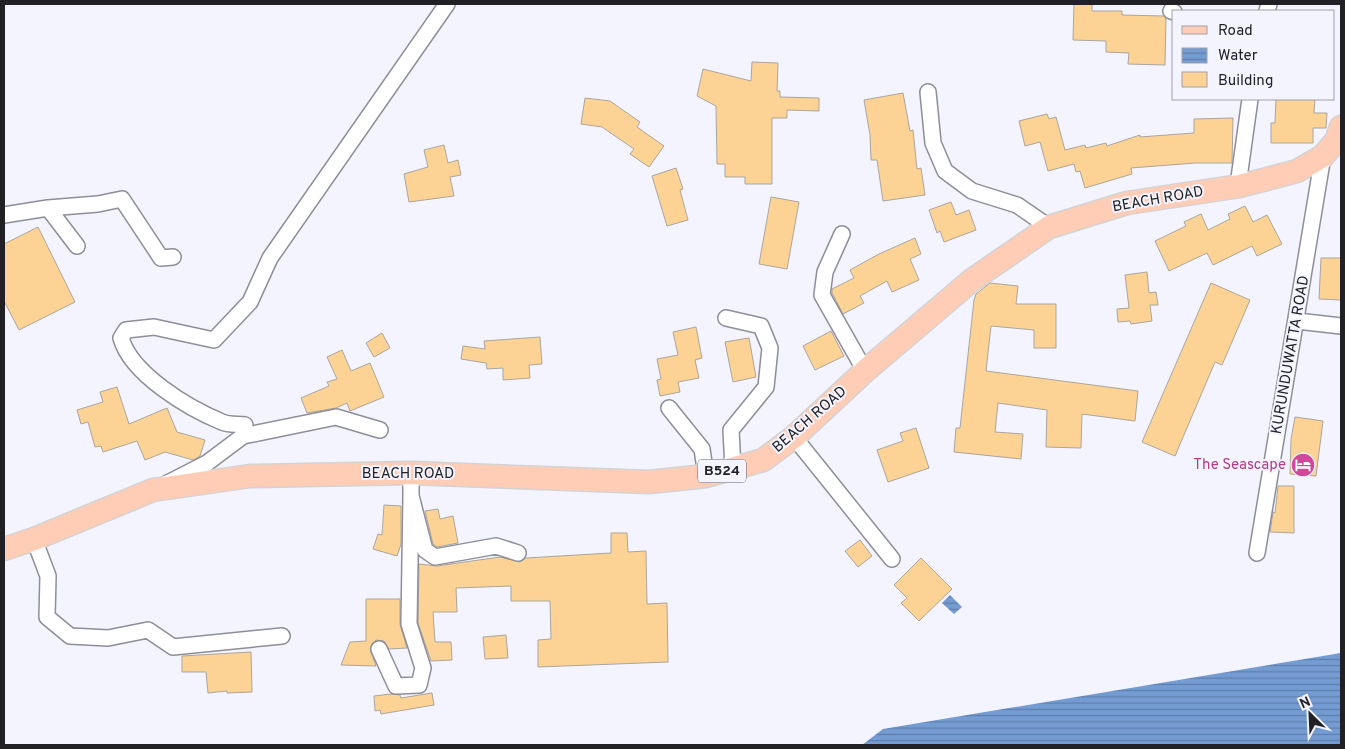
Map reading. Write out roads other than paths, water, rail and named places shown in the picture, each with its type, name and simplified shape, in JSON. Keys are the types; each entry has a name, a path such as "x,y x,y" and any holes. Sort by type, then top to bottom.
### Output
{"main road":[{"name":"BEACH ROAD","path":"4,549 34,540 153,490 250,476 411,473 649,482 706,476 763,460 794,438 865,371 972,280 1049,227 1127,203 1240,186 1297,172 1323,156 1336,141 1341,127"}],"street":[{"path":"243,436 245,425 223,423 156,385 124,350 121,338 126,330 154,327 214,340 250,302 270,258 447,4"},
{"path":"928,92 934,143 945,171 972,191 1017,205 1049,227"},
{"path":"1240,186 1250,100"},
{"name":"KURUNDUWATTA ROAD","path":"1257,553 1323,156"},
{"path":"4,215 48,208 98,204 122,199 161,258 174,257"},
{"path":"48,208 77,246"},
{"path":"842,234 825,272 822,295 865,371"},
{"path":"726,318 761,326 770,348 766,387 731,430 733,469"},
{"path":"1297,321 1341,326"},
{"path":"669,408 702,449 706,476"},
{"path":"153,490 207,463 243,436 336,417 380,430"},
{"path":"794,438 892,559"},
{"path":"379,649 396,686 419,685 423,668 409,624 411,473"},
{"path":"412,496 425,550 434,557 496,546 518,553"},
{"path":"34,540 48,576 47,617 70,636 108,638 148,630 173,647 282,636"}],"water":[{"path":"950,595 962,607 954,614 942,603"},
{"path":"1341,653 1341,745 862,745 883,729"}],"place":[{"name":"The Seascape","path":"1303,465"}]}
